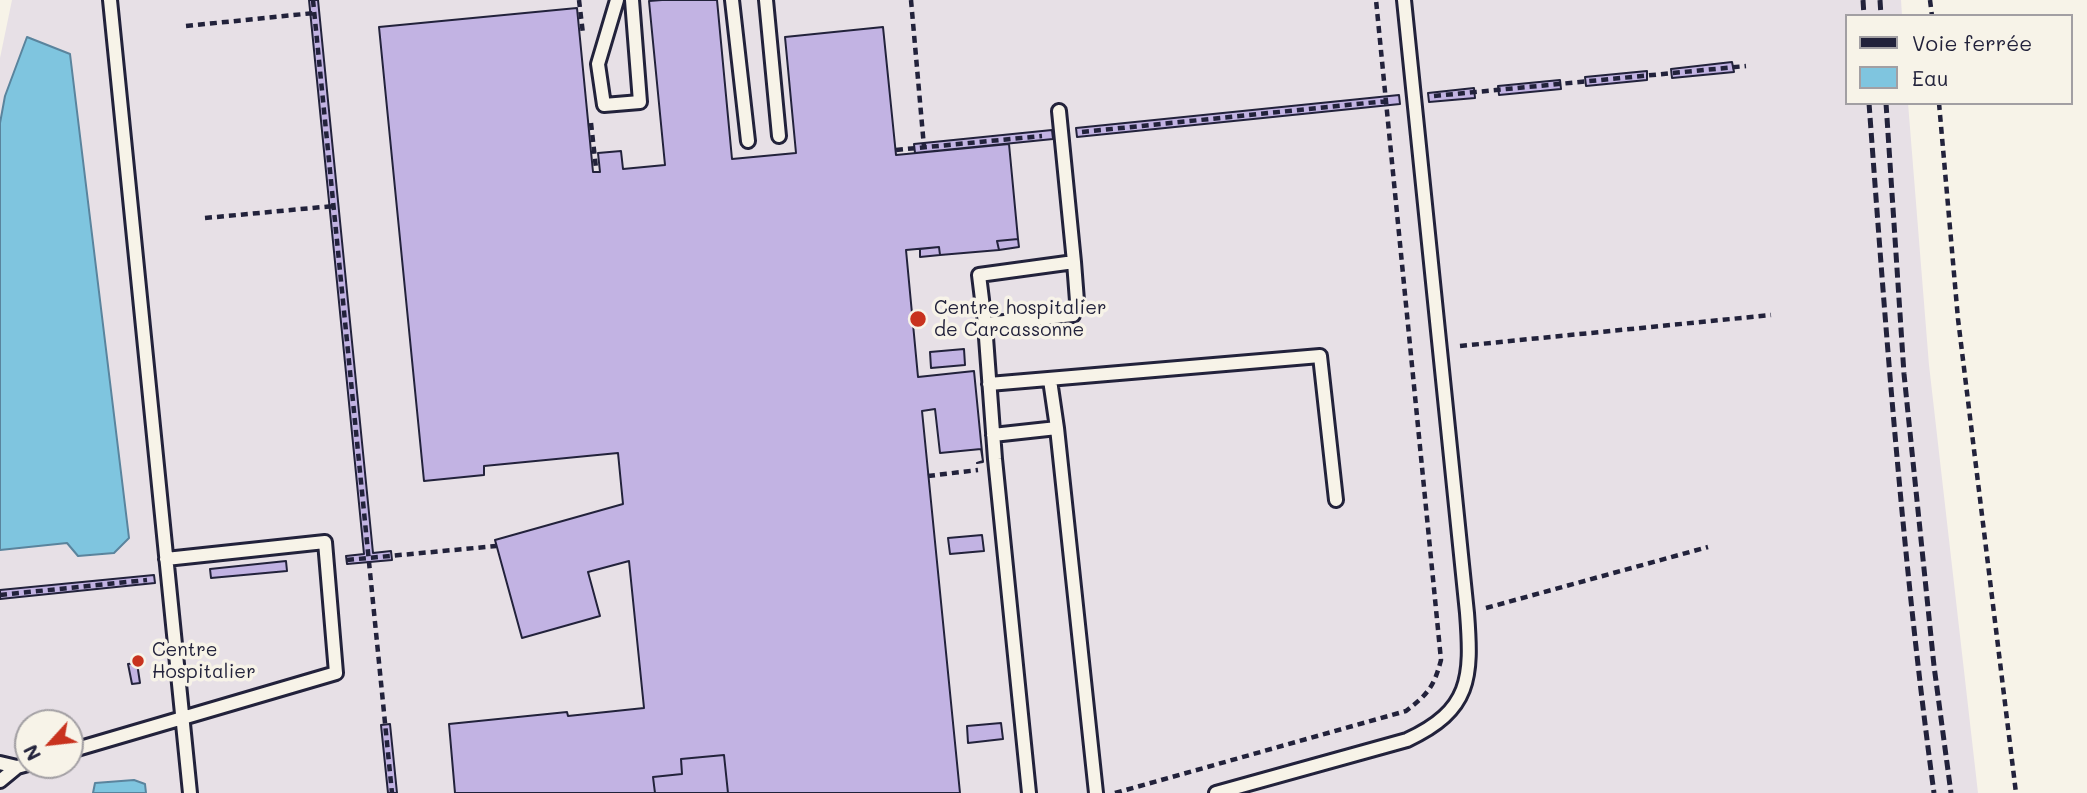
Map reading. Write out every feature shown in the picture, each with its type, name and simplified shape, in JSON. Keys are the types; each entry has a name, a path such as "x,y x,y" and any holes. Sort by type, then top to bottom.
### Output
{"lane":[{"path":"110,0 190,793"},
{"path":"617,0 598,64 604,104 640,102 632,0"},
{"path":"732,0 748,141"},
{"path":"766,0 779,136"},
{"path":"1216,793 1407,740 1432,728 1462,693 1469,657 1467,613 1404,0"},
{"path":"985,324 1073,315 1077,301 1059,111"},
{"path":"1029,793 979,275 1074,262"},
{"path":"989,384 1320,356 1336,499"},
{"path":"1050,380 1096,793"},
{"path":"993,435 1057,428"},
{"path":"84,747 336,673 325,542 166,559"}],"path":[{"path":"313,0 392,793"},
{"path":"911,0 924,148"},
{"path":"1115,793 1406,711 1426,696 1436,679 1441,660 1376,0"},
{"path":"186,26 314,13"},
{"path":"895,150 1746,66"},
{"path":"1939,105 1958,319 2015,793"},
{"path":"205,218 334,206"},
{"path":"1411,352 1771,315"},
{"path":"1437,616 1467,613 1708,547"}],"shaded area":[{"name":"Centre hospitalier de Carcassonne","path":"12,0 1901,0 1902,14 1846,14 1846,105 1908,105 1929,365 1978,793 0,793 0,58"}],"water":[{"path":"27,37 70,54 129,538 114,553 78,556 67,543 0,550 0,123 5,96"},
{"path":"134,780 145,784 146,793 93,793 95,783"}],"building":[{"path":"309,0 318,0 373,553 391,551 392,560 347,564 346,556 364,554"},
{"path":"717,0 732,159 796,153 785,37 883,27 896,155 1009,144 1018,239 997,241 999,250 940,255 939,247 906,250 918,377 974,371 983,460 981,449 940,453 935,409 922,411 960,793 728,793 724,755 681,759 682,774 653,777 655,793 455,793 449,724 567,712 568,716 644,708 629,561 588,572 600,616 522,638 495,540 623,504 618,453 484,466 484,475 424,481 379,27 577,8 593,172 600,172 598,153 621,151 623,169 665,165 649,1"},
{"path":"1732,62 1734,72 1672,78 1671,69"},
{"path":"1647,71 1647,80 1586,86 1585,77"},
{"path":"1560,80 1561,89 1499,95 1498,86"},
{"path":"1474,88 1475,98 1429,102 1428,93"},
{"path":"1399,95 1400,104 1077,137 1076,128"},
{"path":"1052,130 1053,139 915,153 914,144"},
{"path":"1018,239 1019,247 999,250 997,241"},
{"path":"939,247 940,255 920,257 920,249"},
{"path":"964,349 965,365 931,368 930,352"},
{"path":"982,535 984,551 950,554 948,538"},
{"path":"286,561 287,571 211,578 210,569"},
{"path":"154,575 155,583 0,599 0,590"},
{"path":"137,663 140,683 132,684 128,664"},
{"path":"1001,723 1003,739 968,743 967,726"},
{"path":"390,724 397,793 388,793 381,725"},
{"path":"724,755 728,793 655,793 653,777 682,774 681,759"}],"railway":[{"path":"1863,0 1864,14"},
{"path":"1880,0 1881,14"},
{"path":"1869,105 1904,535 1934,793"},
{"path":"1886,105 1904,374 1934,666 1951,793"}],"place":[{"name":"Centre hospitalier de Carcassonne","path":"918,319"},
{"name":"Centre Hospitalier","path":"138,661"}]}
